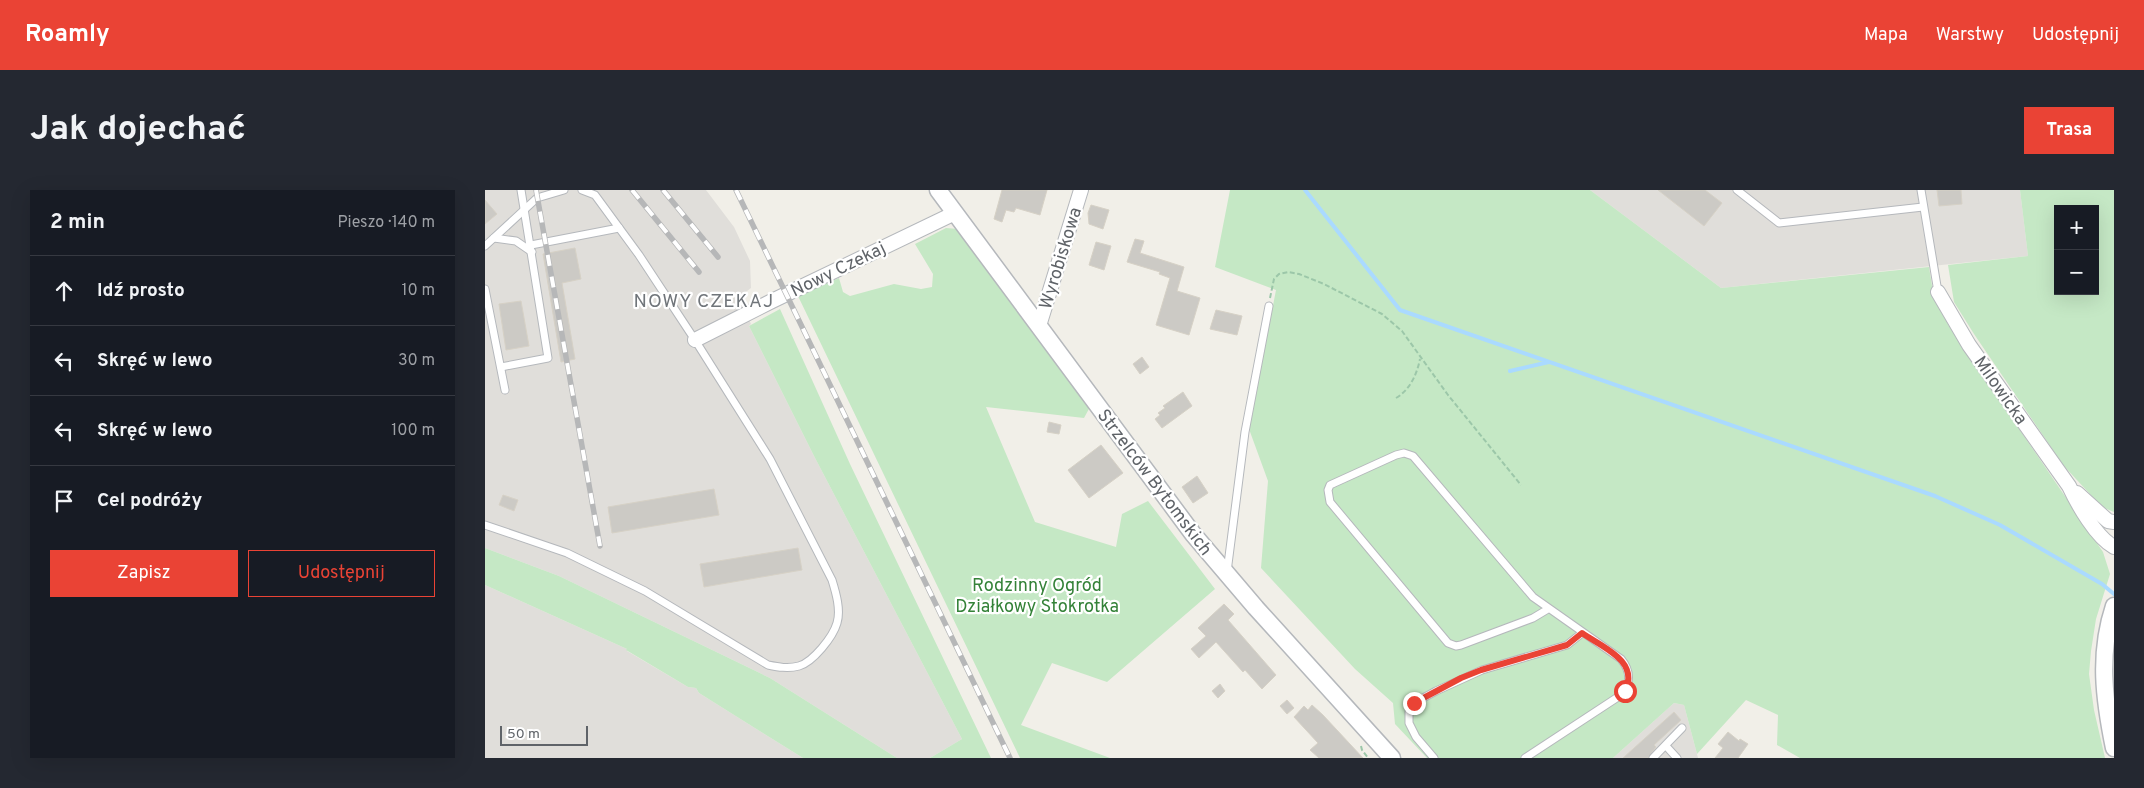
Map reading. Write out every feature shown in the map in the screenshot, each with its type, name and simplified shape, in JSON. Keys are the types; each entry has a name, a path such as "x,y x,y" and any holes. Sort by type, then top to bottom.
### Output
{"street":[{"name":"Strzelców Bytomskich","path":"938,190 1187,526 1227,575 1392,758"},
{"name":"Wyrobiskowa","path":"1039,326 1081,190"},
{"name":"Nowy Czekaj","path":"695,340 955,213"},
{"name":"Milowicka","path":"1938,292 1969,345 2069,486 2077,503 2110,544 2114,556"},
{"name":"Milowicka","path":"2069,486 2112,524"},
{"path":"2114,607 2106,637 2103,687 2114,747"}],"lane":[{"path":"501,366 548,358 521,190"},
{"path":"485,252 486,245 537,198 564,190"},
{"path":"485,525 567,553 645,591 768,665 780,668 800,666 819,651 830,639 837,622 836,596 832,580 770,459 695,340 619,228 595,195 582,190"},
{"path":"1737,190 1779,223 1923,207"},
{"path":"1921,190 1938,292"},
{"path":"494,238 516,241 531,248 619,228"},
{"path":"485,289 505,390"},
{"path":"1227,575 1245,432 1269,306"},
{"path":"1525,758 1621,695 1627,687 1629,676 1627,666 1621,660 1533,597 1413,456 1404,453 1396,455 1330,485 1328,490 1330,502 1448,643 1456,646 1461,645 1533,618 1548,608"},
{"path":"1434,758 1416,737 1409,723 1409,712 1414,703 1444,686 1481,670 1567,645 1582,633"},
{"path":"1653,758 1682,728"},
{"path":"1666,746 1677,758"}],"path":[{"path":"1269,306 1271,285 1279,274 1288,272 1299,274 1382,314 1403,332 1420,358 1521,485"},
{"path":"1396,398 1404,393 1411,382 1420,358"},
{"path":"1361,744 1362,750 1368,758"}],"shaded area":[{"path":"485,190 706,190 734,227 750,261 751,288 739,297 751,324 749,326 814,456 962,739 930,758 897,758 770,678 559,576 485,548"},
{"path":"1590,190 2020,190 2028,256 1721,288"},
{"path":"485,585 627,649 627,651 688,687 696,688 699,693 803,758 485,758"},
{"path":"1674,703 1684,705 1698,758 1613,758"}],"green space":[{"path":"1230,190 1590,190 1721,288 1929,267 1934,298 1949,326 2103,552 2110,574 2096,619 2089,674 2094,710 2105,758 1800,758 1777,745 1778,715 1746,700 1697,754 1684,705 1674,703 1613,758 1427,758 1395,724 1393,703 1355,669 1261,568 1268,481 1249,429 1276,290 1215,267"},
{"path":"2020,190 2114,190 2114,512 2102,507 2063,465 1974,334 1954,302 1948,265 2028,256"},
{"name":"Rodzinny Ogród Działkowy Stokrotka","path":"946,228 958,229 1090,407 1084,418 986,407 1035,522 1116,547 1122,514 1148,501 1215,589 1107,682 1052,663 1021,725 1110,758 1020,758 798,296 839,278 843,292 850,296 894,284 921,289 932,287 933,274 915,244"},
{"path":"780,309 850,464 991,758 930,758 962,739 814,456 749,326"},
{"path":"485,548 559,576 770,678 897,758 803,758 699,693 696,688 688,687 627,649 485,585"}],"building":[{"path":"1002,190 1047,190 1040,215 1016,208 1014,212 1006,210 1002,222 994,219"},
{"path":"1658,190 1705,190 1722,203 1704,226"},
{"path":"1937,190 1961,190 1962,204 1939,206"},
{"path":"485,200 497,214 485,224"},
{"path":"1091,205 1109,210 1103,229 1089,224 1088,213"},
{"path":"1135,239 1144,241 1140,253 1184,267 1177,291 1200,298 1189,335 1156,325 1170,278 1159,274 1160,272 1127,262"},
{"path":"1096,242 1111,246 1104,270 1089,265"},
{"path":"575,248 581,279 562,283 575,359 561,362 543,254"},
{"path":"521,301 529,346 506,350 499,304"},
{"path":"1216,310 1242,316 1237,335 1210,329"},
{"path":"1142,357 1149,367 1140,374 1133,364"},
{"path":"1183,392 1192,406 1162,428 1155,419 1160,415 1158,413 1165,408 1163,406"},
{"path":"1049,422 1061,425 1059,434 1047,432"},
{"path":"1101,445 1123,473 1089,498 1068,470"},
{"path":"1197,476 1208,493 1193,503 1182,487"},
{"path":"714,489 719,515 612,533 608,507"},
{"path":"503,495 518,500 514,511 499,505"},
{"path":"798,548 802,570 704,587 700,564"},
{"path":"1224,604 1234,614 1228,620 1276,675 1262,689 1245,670 1243,672 1216,642 1199,658 1191,649 1206,636 1198,628"},
{"path":"1220,684 1225,691 1218,698 1212,691"},
{"path":"1287,700 1294,708 1287,714 1280,706"},
{"path":"1312,705 1363,758 1319,758 1310,750 1318,743 1294,717 1304,706 1308,710"},
{"path":"1674,712 1681,720 1654,745 1656,747 1648,758 1623,758"},
{"path":"1728,732 1739,741 1740,739 1748,744 1738,758 1715,758 1723,748 1718,744"}],"waterway":[{"path":"1305,190 1400,310 1935,496 2000,525 2102,584 2114,594"},
{"path":"1510,371 1549,362"}],"railway":[{"path":"536,190 600,546"},
{"path":"632,190 699,272"},
{"path":"663,190 718,257"},
{"path":"736,190 1010,758"}],"district":[{"name":"NOWY CZEKAJ","path":"704,300"}],"route":[{"path":"1414,703 1461,678 1481,670 1567,645 1582,633 1627,666 1629,681 1625,691"}]}
